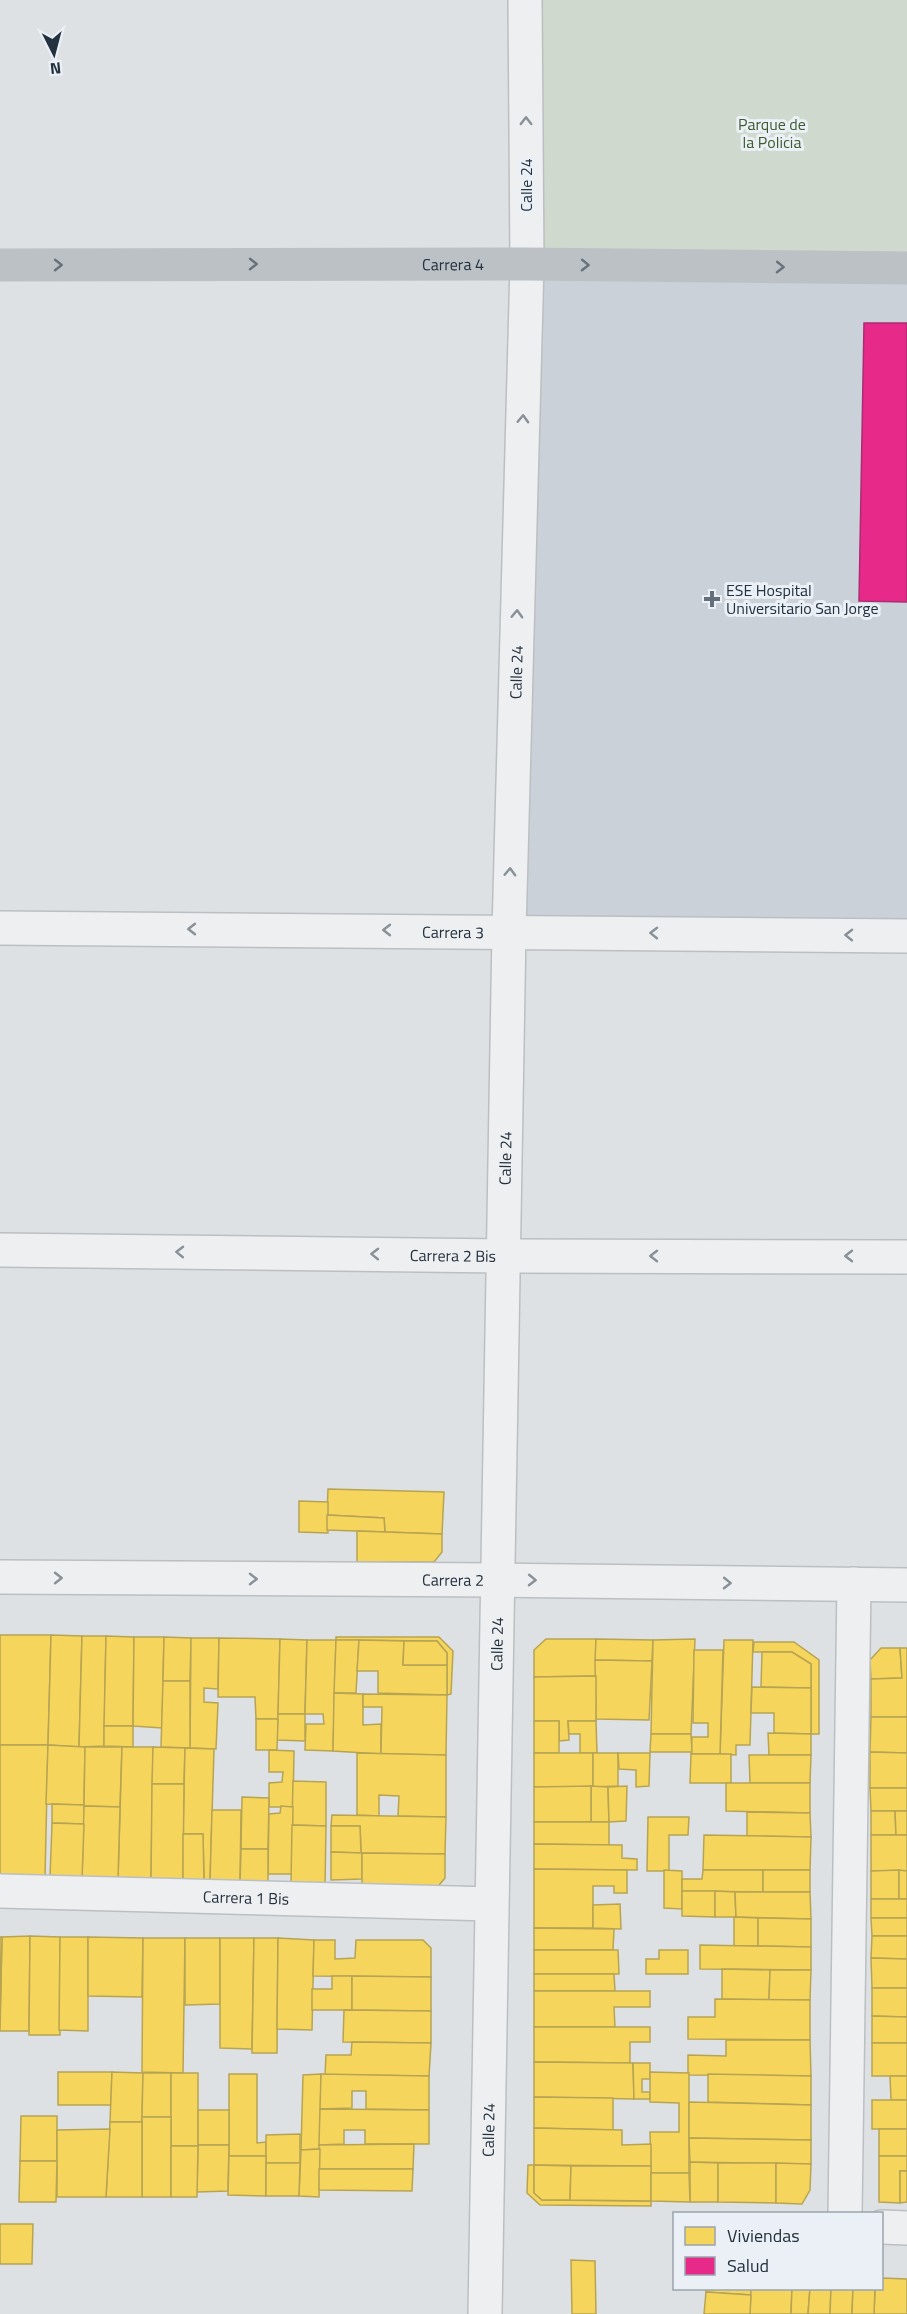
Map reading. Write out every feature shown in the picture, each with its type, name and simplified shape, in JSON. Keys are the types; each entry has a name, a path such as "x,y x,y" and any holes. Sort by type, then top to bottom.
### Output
{"main road":[{"name":"Carrera 4","path":"0,265 527,264 907,268"}],"street":[{"name":"Calle 24","path":"485,2314 509,931 527,264 525,0"},
{"name":"Carrera 3","path":"0,928 907,936"},
{"name":"Carrera 2 Bis","path":"0,1250 503,1256 907,1257"},
{"name":"Carrera 2","path":"0,1577 907,1585"},
{"path":"845,2212 854,1584"},
{"name":"Carrera 1 Bis","path":"0,1892 491,1904"},
{"path":"883,2227 907,2228"}],"shaded area":[{"name":"ESE Hospital Universitario San Jorge","path":"527,264 907,268 907,936 509,931"}],"green space":[{"name":"Parque de la Policia","path":"525,0 907,0 907,268 527,264"}],"building: Viviendas":[{"path":"328,1489 444,1492 442,1534 385,1532 384,1518 327,1515"},
{"path":"299,1501 328,1502 328,1533 299,1532"},
{"path":"327,1515 384,1518 385,1532 327,1530"},
{"path":"357,1531 442,1534 442,1552 434,1562 357,1562"},
{"path":"0,1635 51,1635 48,1745 0,1745"},
{"path":"51,1635 82,1636 79,1747 48,1745"},
{"path":"82,1636 106,1636 104,1746 79,1747"},
{"path":"106,1636 134,1637 133,1726 104,1726"},
{"path":"134,1637 164,1637 162,1728 133,1726"},
{"path":"164,1637 191,1638 190,1681 163,1681"},
{"path":"336,1637 439,1637 453,1651 451,1694 447,1695 447,1653 437,1641 336,1640"},
{"path":"191,1638 219,1638 218,1689 204,1688 204,1702 218,1703 216,1749 190,1748"},
{"path":"219,1638 280,1639 278,1719 256,1719 255,1697 218,1697"},
{"path":"280,1639 307,1640 305,1714 278,1714"},
{"path":"546,1639 596,1639 596,1676 534,1677 534,1650"},
{"path":"596,1639 653,1640 652,1661 595,1660"},
{"path":"695,1639 691,1734 651,1734 653,1640"},
{"path":"307,1640 336,1640 333,1751 305,1750 306,1724 324,1724 323,1714 305,1714"},
{"path":"336,1640 359,1640 356,1693 334,1693"},
{"path":"359,1640 404,1641 403,1665 447,1665 447,1695 378,1693 378,1671 357,1671"},
{"path":"724,1640 753,1640 750,1745 736,1745 736,1755 720,1754"},
{"path":"404,1641 437,1641 447,1653 447,1665 403,1665"},
{"path":"754,1642 794,1642 819,1660 819,1734 811,1734 811,1664 792,1652 753,1652"},
{"path":"881,1648 900,1648 902,1678 871,1679 870,1660"},
{"path":"900,1648 907,1648 907,1717 871,1717 871,1679 902,1678"},
{"path":"694,1650 723,1650 720,1754 691,1754 692,1737 708,1737 708,1723 693,1723"},
{"path":"762,1652 792,1652 811,1664 811,1688 761,1687"},
{"path":"595,1660 652,1661 649,1720 596,1719"},
{"path":"596,1676 596,1721 568,1721 569,1740 559,1741 559,1721 534,1721 534,1677"},
{"path":"163,1681 190,1681 190,1748 161,1747"},
{"path":"752,1687 811,1688 811,1734 774,1733 774,1713 751,1713"},
{"path":"334,1693 363,1694 363,1725 381,1724 381,1754 333,1751"},
{"path":"363,1694 447,1695 446,1755 381,1754 382,1707 363,1707"},
{"path":"278,1714 305,1714 305,1741 277,1740"},
{"path":"871,1717 907,1717 907,1753 870,1752"},
{"path":"256,1719 278,1719 277,1750 256,1750"},
{"path":"534,1721 559,1721 559,1753 534,1753"},
{"path":"568,1721 596,1721 597,1753 580,1753 580,1734 569,1734"},
{"path":"104,1726 133,1726 133,1747 104,1746"},
{"path":"768,1733 811,1734 811,1755 769,1755"},
{"path":"651,1734 691,1734 692,1752 650,1752"},
{"path":"0,1745 48,1745 45,1878 0,1876"},
{"path":"48,1745 85,1747 84,1805 46,1804"},
{"path":"85,1747 122,1747 120,1807 84,1806"},
{"path":"122,1747 153,1747 151,1881 118,1879"},
{"path":"153,1747 185,1748 184,1784 152,1784"},
{"path":"185,1748 214,1749 210,1882 204,1882 203,1834 183,1834"},
{"path":"269,1750 294,1751 293,1807 269,1807 269,1783 282,1782 283,1772 269,1772"},
{"path":"870,1752 907,1753 907,1788 870,1788"},
{"path":"357,1753 446,1755 446,1817 398,1816 399,1796 379,1795 379,1816 357,1815"},
{"path":"534,1753 593,1753 593,1787 534,1787"},
{"path":"593,1753 618,1753 618,1786 593,1787"},
{"path":"618,1753 650,1753 649,1786 636,1787 636,1770 619,1769"},
{"path":"691,1754 731,1754 731,1783 690,1783"},
{"path":"749,1755 811,1755 810,1783 750,1783"},
{"path":"293,1781 326,1782 326,1826 292,1825"},
{"path":"726,1783 810,1783 810,1813 726,1811"},
{"path":"152,1784 184,1784 183,1882 151,1881"},
{"path":"591,1786 608,1787 609,1822 591,1822"},
{"path":"591,1786 591,1822 534,1822 534,1787"},
{"path":"627,1786 626,1821 609,1822 608,1787"},
{"path":"870,1788 907,1788 907,1811 871,1811"},
{"path":"242,1797 269,1798 268,1849 241,1849"},
{"path":"52,1804 84,1805 84,1824 52,1823"},
{"path":"84,1806 120,1807 118,1879 82,1879"},
{"path":"281,1806 293,1807 292,1874 268,1874 269,1814 280,1813"},
{"path":"212,1810 241,1810 240,1884 210,1882"},
{"path":"871,1811 895,1811 896,1835 871,1835"},
{"path":"895,1811 907,1811 907,1835 896,1835"},
{"path":"747,1812 810,1813 811,1837 747,1836"},
{"path":"332,1815 446,1817 445,1854 361,1853 360,1826 331,1826"},
{"path":"648,1817 689,1817 688,1835 669,1835 669,1871 647,1871"},
{"path":"534,1822 609,1822 609,1845 534,1844"},
{"path":"52,1823 84,1824 82,1879 50,1878"},
{"path":"292,1825 326,1826 325,1887 291,1885"},
{"path":"331,1826 360,1826 361,1853 331,1852"},
{"path":"183,1834 203,1834 204,1882 183,1882"},
{"path":"704,1835 811,1837 810,1870 703,1870"},
{"path":"871,1835 907,1835 907,1871 871,1871"},
{"path":"534,1844 622,1845 622,1858 637,1859 637,1870 534,1869"},
{"path":"241,1849 268,1849 268,1885 240,1884"},
{"path":"331,1852 362,1853 362,1879 331,1880"},
{"path":"362,1853 445,1854 445,1878 435,1890 362,1887"},
{"path":"534,1869 627,1870 627,1893 614,1893 614,1886 593,1886 593,1928 534,1928"},
{"path":"664,1870 682,1871 682,1909 664,1908"},
{"path":"703,1870 763,1870 763,1892 682,1891 682,1879 702,1879"},
{"path":"763,1870 810,1870 810,1892 763,1892"},
{"path":"899,1870 899,1899 871,1899 871,1871"},
{"path":"899,1870 907,1871 907,1899 899,1899"},
{"path":"682,1891 715,1891 715,1917 682,1916"},
{"path":"715,1891 735,1892 736,1917 715,1917"},
{"path":"735,1892 810,1892 811,1919 736,1917"},
{"path":"871,1899 907,1899 907,1918 871,1918"},
{"path":"620,1904 621,1929 593,1928 593,1905"},
{"path":"734,1917 758,1918 758,1946 734,1946"},
{"path":"758,1918 811,1919 811,1947 758,1946"},
{"path":"871,1918 907,1918 907,1936 872,1936"},
{"path":"534,1928 614,1929 613,1950 534,1950"},
{"path":"30,1936 29,2031 0,2031 2,1937"},
{"path":"30,1936 60,1937 60,2035 29,2035"},
{"path":"872,1936 907,1936 907,1959 871,1958"},
{"path":"0,1937 2,1937 0,2020"},
{"path":"60,1937 88,1937 88,2031 59,2030"},
{"path":"88,1937 143,1938 142,1997 88,1996"},
{"path":"143,1938 185,1938 183,2073 142,2072"},
{"path":"185,1938 220,1938 220,2004 185,2005"},
{"path":"220,1938 254,1938 252,2049 220,2048"},
{"path":"254,1938 278,1938 277,2053 252,2053"},
{"path":"278,1938 314,1940 312,2030 277,2029"},
{"path":"314,1940 335,1940 335,1959 355,1958 356,1940 423,1940 431,1948 431,1977 313,1976"},
{"path":"700,1945 811,1947 811,1970 700,1969"},
{"path":"534,1950 618,1950 619,1974 534,1974"},
{"path":"659,1950 688,1950 688,1974 646,1974 646,1959 659,1959"},
{"path":"871,1958 907,1959 907,1988 872,1988"},
{"path":"722,1969 770,1970 769,2000 722,1999"},
{"path":"770,1970 811,1970 810,2000 769,2000"},
{"path":"534,1974 614,1974 615,1991 534,1991"},
{"path":"332,1976 352,1976 352,2010 312,2010 312,1989 332,1989"},
{"path":"352,1976 431,1977 431,2011 352,2010"},
{"path":"872,1988 907,1988 907,2017 872,2016"},
{"path":"534,1991 650,1991 650,2007 614,2007 615,2027 534,2027"},
{"path":"715,1999 810,2000 810,2040 688,2039 688,2017 715,2017"},
{"path":"344,2010 431,2011 431,2043 343,2042"},
{"path":"872,2016 907,2017 907,2043 872,2043"},
{"path":"534,2027 650,2027 650,2042 630,2042 630,2063 534,2062"},
{"path":"726,2040 810,2040 811,2076 688,2075 688,2055 726,2056"},
{"path":"352,2042 431,2043 429,2076 325,2075 326,2055 351,2055"},
{"path":"872,2043 907,2043 907,2076 872,2076"},
{"path":"534,2062 633,2063 634,2099 534,2097"},
{"path":"633,2063 650,2063 650,2079 642,2079 642,2092 650,2092 650,2099 634,2099"},
{"path":"58,2072 112,2072 111,2105 58,2105"},
{"path":"112,2072 143,2073 142,2122 110,2122"},
{"path":"650,2072 689,2073 689,2173 651,2173 650,2132 679,2132 679,2103 650,2102"},
{"path":"143,2073 171,2073 171,2117 142,2117"},
{"path":"171,2073 198,2073 198,2146 171,2146"},
{"path":"229,2074 257,2074 257,2143 266,2142 266,2156 229,2156"},
{"path":"321,2074 320,2149 301,2150 303,2075"},
{"path":"321,2074 429,2076 429,2110 366,2109 366,2091 352,2091 352,2108 320,2109"},
{"path":"708,2074 811,2076 811,2105 708,2102"},
{"path":"890,2076 907,2076 907,2100 891,2100"},
{"path":"534,2097 613,2098 613,2130 534,2128"},
{"path":"872,2100 907,2100 907,2129 872,2129"},
{"path":"689,2102 811,2105 811,2140 689,2138"},
{"path":"320,2109 429,2110 429,2144 365,2144 365,2130 344,2130 344,2144 319,2145"},
{"path":"198,2110 229,2110 229,2145 198,2145"},
{"path":"21,2116 57,2116 57,2161 20,2161"},
{"path":"142,2117 171,2117 171,2197 142,2197"},
{"path":"110,2122 142,2122 142,2197 106,2197"},
{"path":"534,2128 622,2130 622,2145 651,2144 651,2166 534,2165"},
{"path":"110,2129 106,2197 57,2197 57,2130"},
{"path":"879,2129 907,2129 907,2156 879,2156"},
{"path":"300,2134 300,2163 266,2163 266,2135"},
{"path":"689,2138 811,2140 811,2164 690,2162"},
{"path":"414,2144 413,2169 319,2169 319,2145"},
{"path":"198,2145 229,2145 228,2191 197,2192"},
{"path":"171,2146 198,2146 197,2197 171,2197"},
{"path":"320,2149 319,2197 299,2196 301,2150"},
{"path":"229,2156 266,2156 266,2196 228,2195"},
{"path":"879,2156 907,2156 907,2171 900,2171 900,2203 879,2202"},
{"path":"20,2161 57,2161 56,2202 19,2202"},
{"path":"690,2162 718,2163 718,2202 690,2202"},
{"path":"266,2163 300,2163 299,2196 266,2196"},
{"path":"718,2163 776,2163 776,2203 718,2202"},
{"path":"776,2163 811,2164 810,2190 802,2204 776,2203"},
{"path":"528,2165 534,2165 534,2193 542,2200 651,2201 651,2206 540,2205 527,2193"},
{"path":"534,2165 571,2166 570,2200 542,2200 534,2193"},
{"path":"571,2166 651,2166 651,2201 570,2200"},
{"path":"319,2169 413,2169 412,2191 319,2190"},
{"path":"900,2171 907,2171 907,2202 900,2203"},
{"path":"651,2173 689,2173 690,2202 651,2201"},
{"path":"0,2224 33,2224 32,2264 0,2264"},
{"path":"571,2260 595,2261 596,2314 572,2314"},
{"path":"883,2278 907,2279 907,2314 874,2314 875,2290 883,2290"},
{"path":"706,2290 751,2290 751,2295 706,2292"},
{"path":"751,2290 792,2290 791,2314 750,2314"},
{"path":"792,2290 810,2290 808,2314 791,2314"},
{"path":"810,2290 831,2290 830,2314 808,2314"},
{"path":"831,2290 853,2290 852,2314 830,2314"},
{"path":"853,2290 875,2290 874,2314 852,2314"},
{"path":"706,2292 751,2295 750,2314 704,2314"}],"building: Salud":[{"path":"864,323 907,323 907,602 859,601"}],"place":[{"name":"ESE Hospital Universitario San Jorge","path":"712,599"}]}
